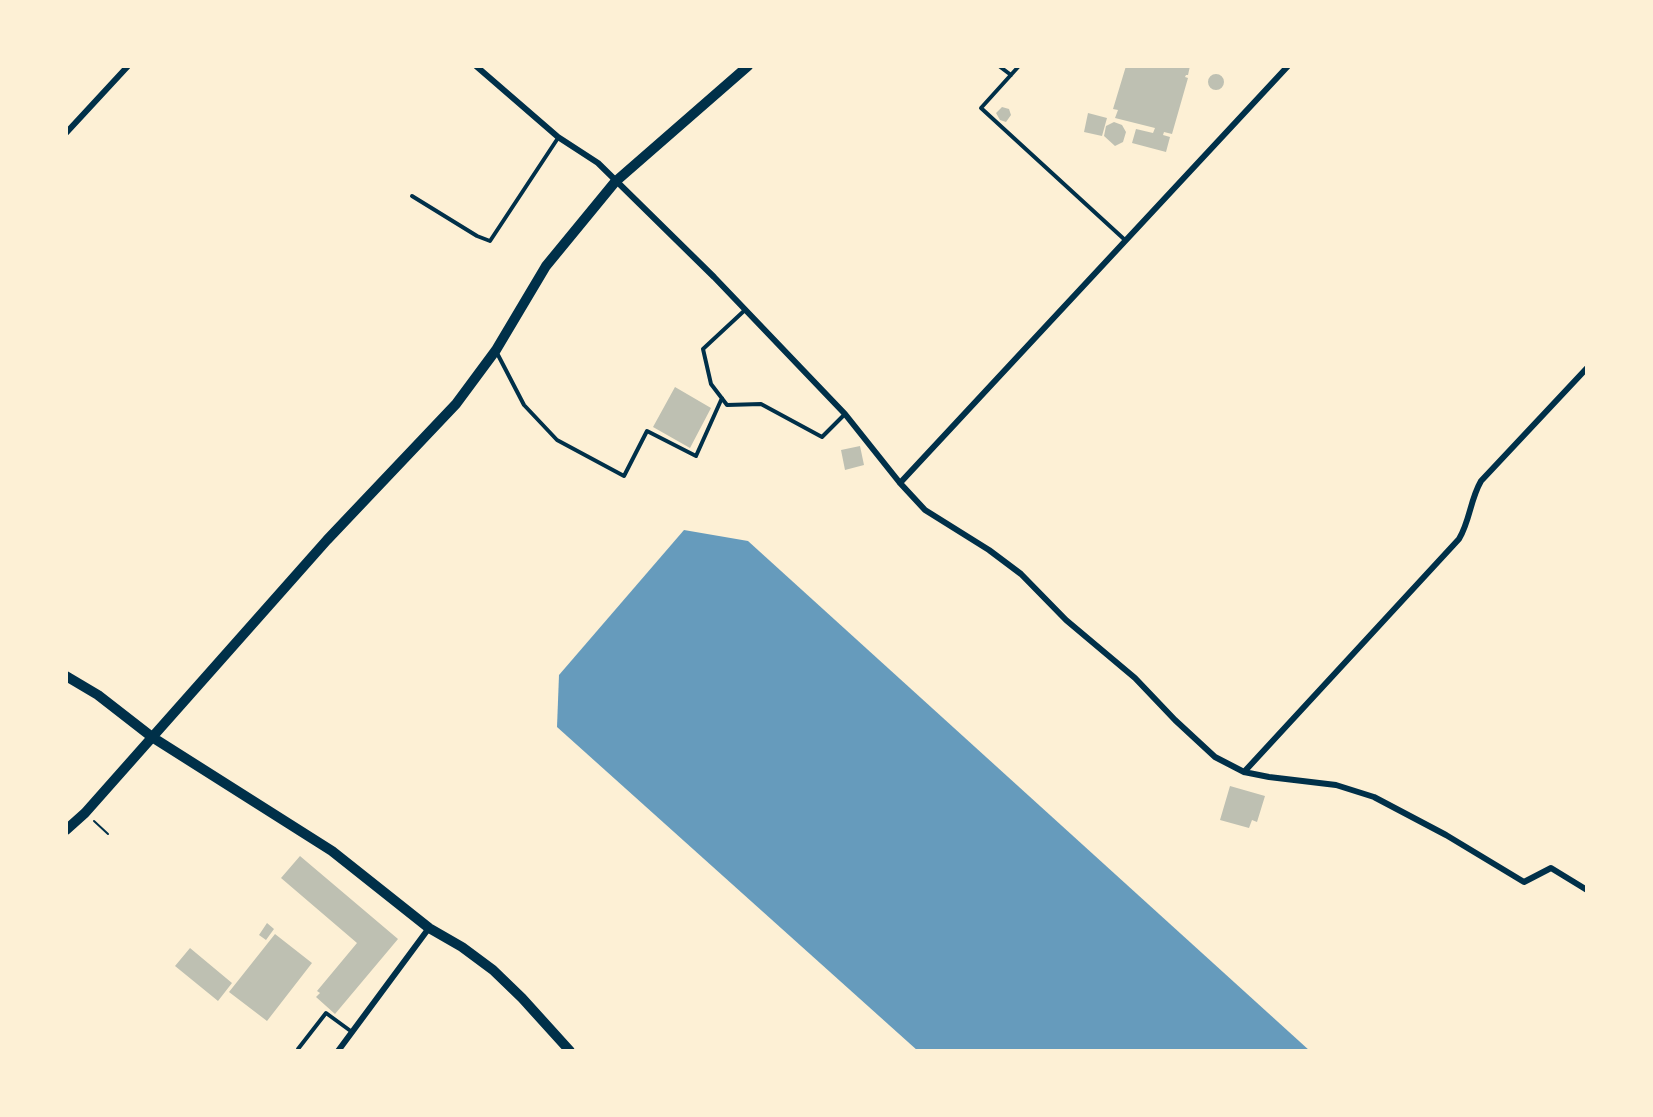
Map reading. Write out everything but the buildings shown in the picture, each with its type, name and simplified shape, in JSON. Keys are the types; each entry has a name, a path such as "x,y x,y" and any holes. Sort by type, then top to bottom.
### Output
{"street":[{"path":"66,133 129,66"},
{"path":"476,66 558,137 598,163 746,309 845,414 900,483 925,510 989,550 1021,574 1066,620 1135,678 1215,757 1244,772 1336,785 1374,797 1446,835 1524,882 1551,868 1587,890"},
{"path":"66,830 86,813 327,540 456,404 496,350 546,266 615,182 748,66"},
{"path":"900,483 1288,66"},
{"path":"1244,772 1459,539 1466,528 1476,490 1481,481 1587,368"},
{"path":"66,676 98,694 152,737 332,851 429,928 462,947 493,970 570,1051"},
{"path":"338,1051 429,928"}],"lane":[{"path":"999,66 1011,75"},
{"path":"1018,66 981,108 1125,240"},
{"path":"412,196 477,236 490,241 558,137"},
{"path":"746,309 703,349 711,384 727,405 761,404 822,437 845,414"},
{"path":"496,350 524,405 557,440 624,476 647,432 696,456 722,398"},
{"path":"298,1049 326,1013 352,1032"}],"path":[{"path":"86,813 108,834"}],"water":[{"path":"684,530 748,541 1310,1051 918,1051 557,727 559,675"}]}
